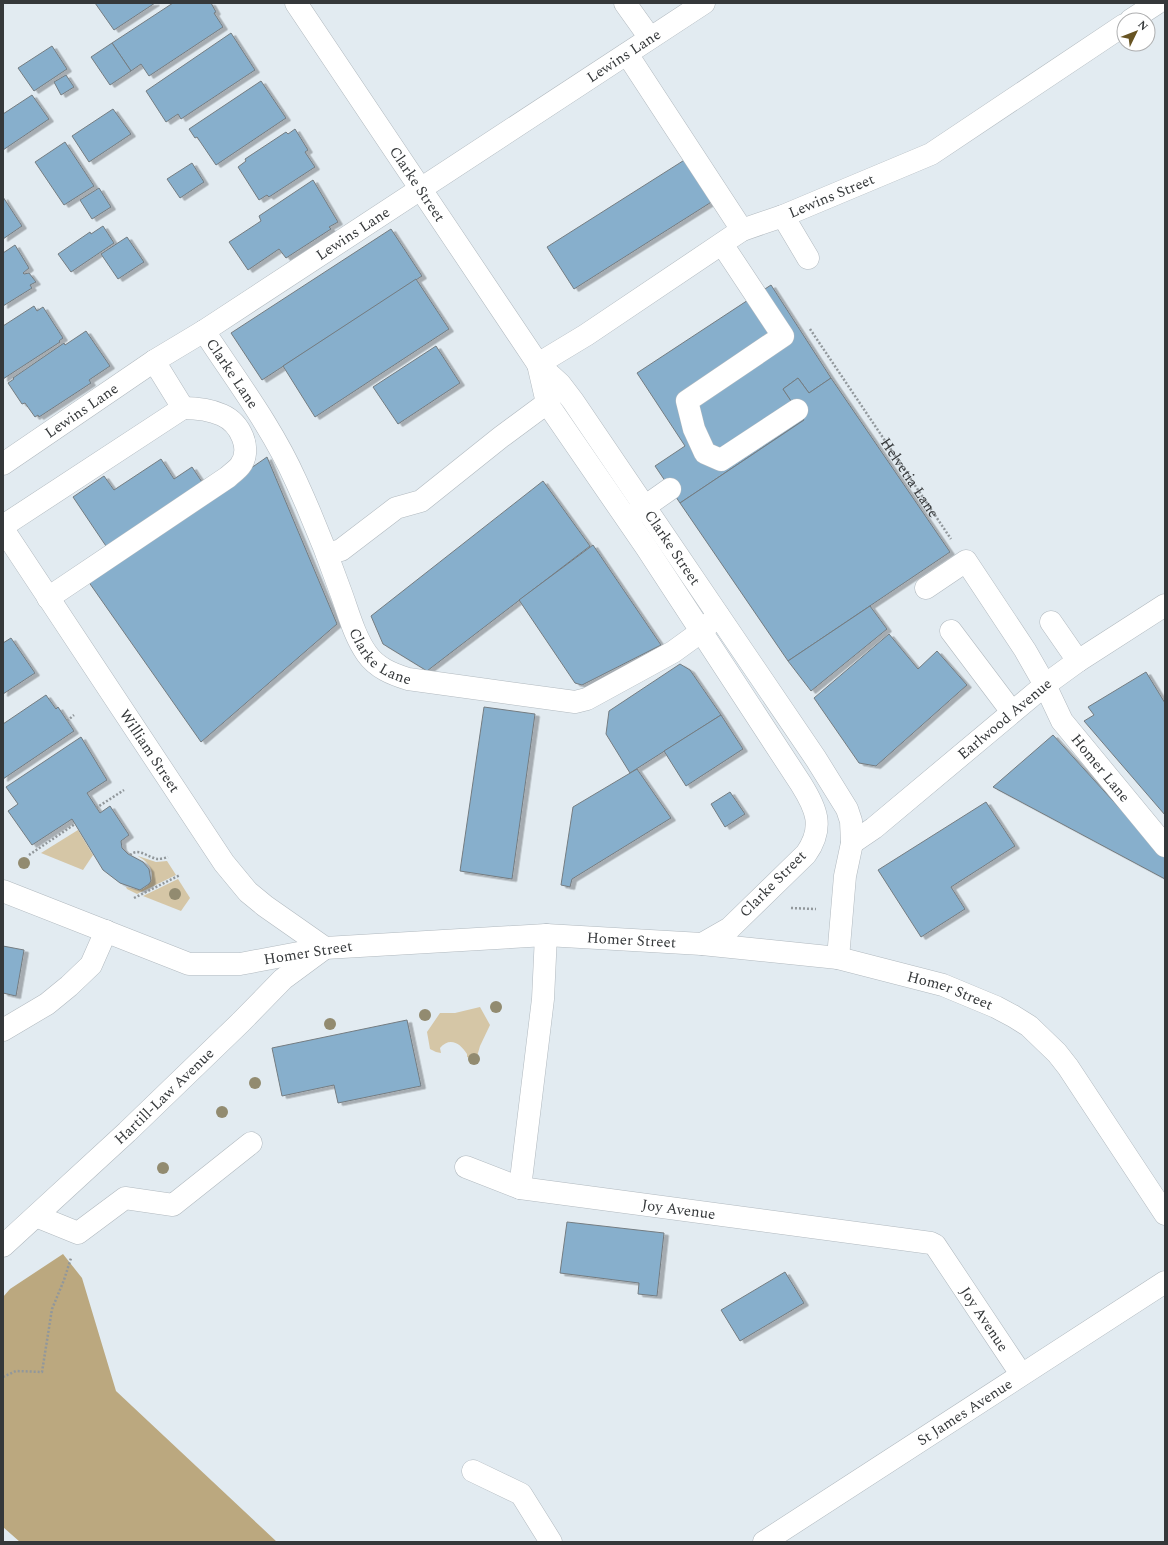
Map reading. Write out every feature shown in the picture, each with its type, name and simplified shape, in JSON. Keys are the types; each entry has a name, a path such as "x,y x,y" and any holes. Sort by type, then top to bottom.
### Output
{"street":[{"name":"Clarke Street","path":"296,3 538,364 560,384 573,401 645,506 801,737 847,809 851,821 852,843 845,876 838,958"},
{"path":"626,3 650,38"},
{"name":"Lewins Lane","path":"3,464 154,361 204,331 704,3"},
{"path":"1143,12 1157,3"},
{"name":"Lewins Street","path":"538,364 586,335 742,230 783,216 932,154 1116,30"},
{"path":"626,54 742,230"},
{"path":"783,216 808,258"},
{"path":"722,244 783,336 687,401 694,429 705,453 721,460 797,410"},
{"name":"Clarke Lane","path":"204,331 278,445 296,480 327,554 359,640 368,654 379,666 394,675 408,679 575,702 587,699 673,652 702,631 718,615"},
{"path":"154,361 183,408"},
{"name":"Clarke Street","path":"538,364 547,403 628,520 702,631 809,797 816,813 816,828 813,843 797,863 753,904 730,928 702,944"},
{"path":"327,554 341,550 396,508 421,501 501,437 547,403 560,384"},
{"path":"3,528 183,408 205,409 223,415 236,426 245,440 245,454 240,466 228,476 48,598"},
{"path":"628,520 670,489"},
{"name":"William Street","path":"3,528 48,598 231,871 254,896 325,948"},
{"path":"926,588 966,561 1025,650 1045,685"},
{"name":"Earlwood Avenue","path":"852,843 874,828 1045,685 1078,661 1165,605"},
{"path":"1051,622 1078,661"},
{"path":"951,631 1012,712"},
{"name":"Homer Lane","path":"1045,685 1062,721 1165,846"},
{"path":"776,747 801,737"},
{"name":"Homer Street","path":"3,891 189,964 240,964 325,948 546,935 702,944 838,958 943,985 996,1007 1028,1026 1057,1053 1068,1067 1165,1214"},
{"path":"3,1030 47,1004 92,965 106,932"},
{"path":"520,1188 543,999 546,935"},
{"name":"Hartill-Law Avenue","path":"3,1246 127,1132 241,1022 283,979 325,948"},
{"path":"36,1216 78,1233 125,1198 173,1205 251,1143"},
{"name":"Joy Avenue","path":"466,1167 520,1188 930,1243 935,1246 1021,1374"},
{"name":"St James Avenue","path":"764,1542 1165,1282"},
{"path":"473,1471 521,1494 551,1542"}],"path":[{"name":"Helvetia Lane","path":"806,324 966,561"},
{"path":"67,720 74,715"},
{"path":"96,808 124,790"},
{"path":"29,855 75,824"},
{"path":"130,855 138,852 159,859 168,857"},
{"path":"134,898 180,875"},
{"path":"3,1377 16,1371 42,1372 52,1309 64,1280 78,1233"}],"shaded area":[{"path":"78,830 93,855 83,870 41,853"},
{"path":"138,856 156,862 167,861 176,875 137,894 127,889 126,887 140,890 145,888 151,881 152,873 149,865"},
{"path":"178,879 190,898 181,911 143,896"},
{"path":"480,1007 490,1025 480,1046 476,1060 467,1057 465,1050 462,1047 451,1042 444,1044 440,1048 441,1053 430,1049 427,1032 440,1013 455,1013"},
{"path":"63,1254 82,1278 116,1391 277,1542 20,1542 3,1527 3,1297 10,1289"}],"building":[{"path":"95,3 155,3 114,30"},
{"path":"173,3 211,3 216,12 214,13 223,27 149,76 141,64 131,71 112,43"},
{"path":"231,33 255,70 181,119 178,114 166,122 146,91"},
{"path":"112,43 131,71 110,85 91,57"},
{"path":"52,46 67,69 34,91 18,68"},
{"path":"66,75 74,87 61,95 54,82"},
{"path":"261,81 286,118 216,165 197,137 195,138 189,129"},
{"path":"32,95 49,119 3,150 3,114"},
{"path":"113,109 131,134 89,162 72,136"},
{"path":"295,129 308,150 305,152 315,167 269,197 267,195 259,200 238,167 246,161 245,159 286,132 288,134"},
{"path":"65,142 94,186 64,205 35,162"},
{"path":"686,159 713,201 574,289 547,247"},
{"path":"192,163 204,182 180,198 167,179"},
{"path":"313,180 338,222 329,227 331,229 286,258 279,249 248,270 229,242 261,221 259,216"},
{"path":"99,188 111,207 92,219 80,200"},
{"path":"3,197 22,226 3,239"},
{"path":"103,226 114,243 71,272 58,254 90,232 91,234"},
{"path":"391,229 422,276 262,380 231,333"},
{"path":"127,237 144,262 118,279 101,254"},
{"path":"15,245 29,268 23,273 29,273 36,282 30,285 32,288 3,306 3,253"},
{"path":"416,279 449,329 315,417 283,366"},
{"path":"771,285 831,378 809,393 798,378 783,389 804,420 680,503 655,466 685,446 637,373"},
{"path":"34,306 37,311 43,307 63,338 59,341 60,342 3,379 3,326"},
{"path":"86,331 110,366 89,380 91,383 39,417 38,415 35,417 25,403 22,404 8,383 64,343 65,345"},
{"path":"436,346 460,383 398,424 373,387"},
{"path":"798,378 809,393 831,378 950,552 788,661 680,503 804,420 783,389"},
{"path":"267,457 337,624 201,742 88,581"},
{"path":"161,459 174,479 192,467 202,482 108,549 73,497 104,476 114,490"},
{"path":"543,481 590,546 427,671 383,644 371,616"},
{"path":"593,545 661,645 582,685 575,683 519,600"},
{"path":"870,606 887,629 811,691 788,661"},
{"path":"889,634 918,669 937,651 967,685 876,766 859,763 814,698"},
{"path":"11,638 35,673 3,694 3,643"},
{"path":"680,664 690,670 721,715 630,773 606,734 609,711"},
{"path":"1146,672 1165,703 1165,815 1084,721 1094,715 1088,707"},
{"path":"46,695 56,709 58,707 74,731 3,779 3,724"},
{"path":"484,707 535,714 512,879 460,871"},
{"path":"721,715 743,749 686,786 664,751"},
{"path":"1053,735 1165,858 1165,879 993,787"},
{"path":"81,737 107,780 87,793 100,813 110,806 129,835 121,841 122,848 128,854 143,862 149,869 151,881 140,890 120,883 103,870 72,819 32,845 8,811 18,804 6,787"},
{"path":"637,769 671,818 572,879 570,887 561,885 573,807"},
{"path":"730,792 745,814 725,827 711,804"},
{"path":"986,802 1015,846 951,887 965,909 921,937 878,870"},
{"path":"3,946 24,950 16,996 3,993"},
{"path":"407,1020 421,1086 338,1103 334,1085 282,1096 272,1048"},
{"path":"567,1222 664,1233 657,1296 638,1294 639,1283 560,1273"},
{"path":"785,1272 804,1303 740,1341 721,1310"}]}
